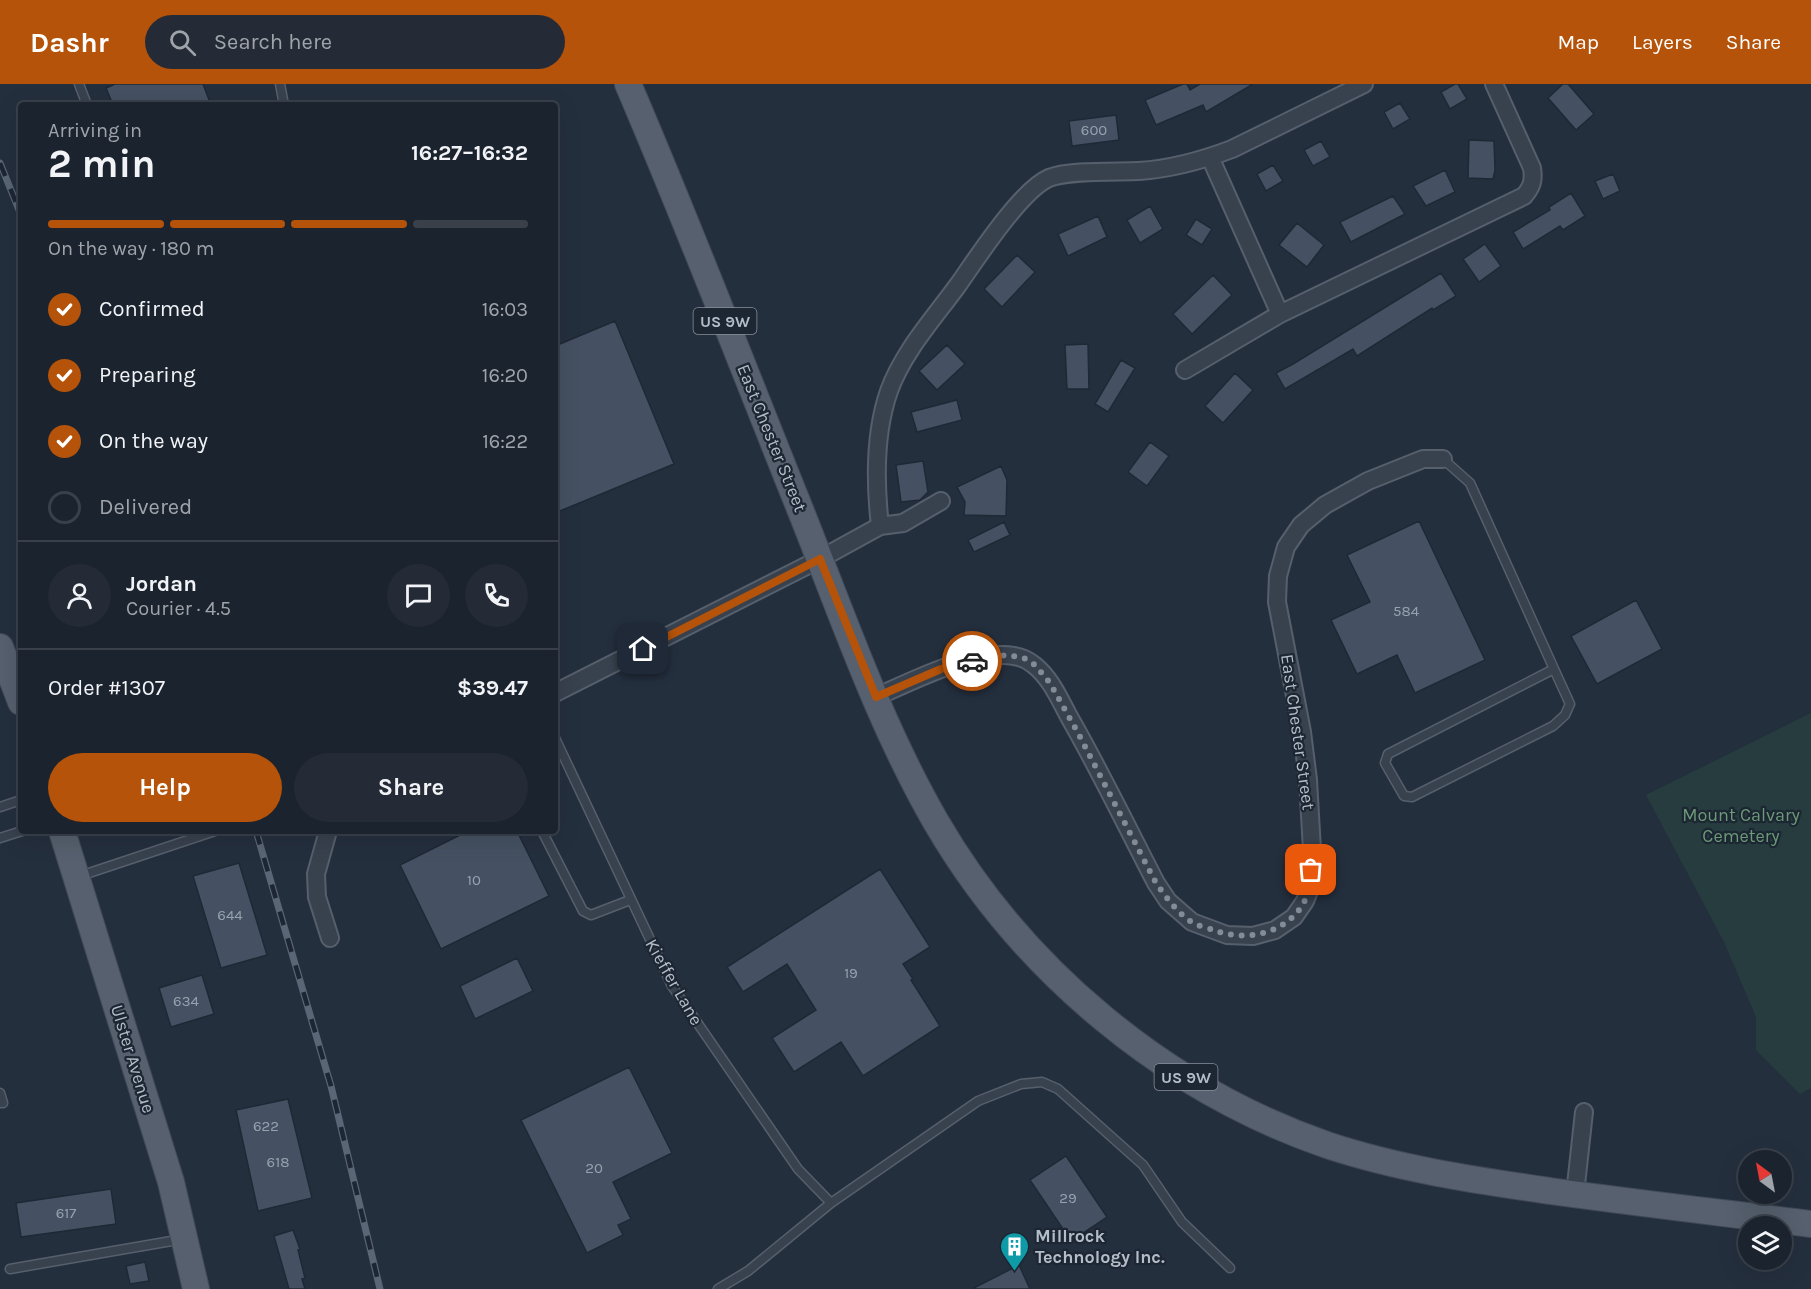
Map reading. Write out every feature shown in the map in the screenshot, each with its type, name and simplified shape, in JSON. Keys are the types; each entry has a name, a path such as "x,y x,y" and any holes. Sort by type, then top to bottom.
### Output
{"main road":[{"name":"East Chester Street","path":"628,84 820,559"},
{"name":"US 9W","path":"820,559 905,763 936,822 992,904 1042,962 1078,997 1144,1050 1214,1094 1260,1117 1324,1144 1401,1166 1575,1194 1811,1224"},
{"path":"0,646 18,694"},
{"name":"Ulster Avenue","path":"63,834 171,1182 196,1289"}],"street":[{"path":"880,526 877,503 878,436 889,391 906,357 1001,225 1037,186 1059,175 1143,171 1210,158 1364,84"},
{"path":"1185,369 1280,314 1524,196 1531,187 1532,168 1494,84"},
{"path":"1210,158 1280,314"},
{"name":"East Chester Street","path":"876,697 941,669 991,655 1024,658 1035,665 1050,683 1156,883 1168,901 1192,922 1227,935 1253,936 1275,930 1294,917 1305,901 1309,891 1312,850 1308,780 1302,732 1277,602 1278,576 1286,547 1300,525 1325,505 1368,481 1423,459 1443,459"},
{"path":"558,691 820,559 880,526 903,523 941,501"},
{"path":"327,834 316,874 317,897 330,938"},
{"path":"1575,1194 1584,1113"}],"lane":[{"path":"79,84 86,102"},
{"path":"279,84 283,102"},
{"path":"1443,459 1470,483 1570,704 1565,716 1553,726 1413,797 1404,796 1385,764 1388,754 1554,669"},
{"name":"Kieffer Lane","path":"558,744 672,986 687,1011 798,1169 831,1203"},
{"path":"0,807 18,801"},
{"path":"0,838 18,832"},
{"path":"76,877 206,834"},
{"path":"544,834 583,911 591,915 630,900"},
{"path":"718,1289 748,1271 831,1203 978,1101 1021,1084 1042,1082 1058,1089 1143,1165 1182,1222 1230,1268"},
{"path":"0,1093 3,1103 0,1103"},
{"path":"10,1269 183,1239"}],"green space":[{"name":"Mount Calvary Cemetery","path":"1811,713 1811,1088 1800,1094 1756,1050 1756,1017 1724,942 1646,795"}],"building":[{"path":"115,84 203,84 210,102 112,102 106,88"},
{"path":"1187,84 1190,90 1200,84 1253,84 1206,112 1203,105 1156,125 1145,100"},
{"path":"1458,84 1467,99 1450,109 1441,92"},
{"path":"1563,84 1568,84 1594,114 1576,130 1548,98"},
{"path":"1400,103 1410,119 1393,129 1384,112"},
{"path":"1116,115 1119,140 1072,146 1069,121"},
{"path":"1469,140 1494,141 1493,179 1468,178"},
{"path":"1321,141 1330,157 1313,166 1304,150"},
{"path":"1273,165 1283,181 1266,191 1257,174"},
{"path":"1445,170 1455,192 1426,206 1413,186"},
{"path":"1613,174 1620,191 1603,199 1595,181"},
{"path":"1571,193 1585,216 1563,230 1560,226 1523,249 1513,232 1550,210 1549,207"},
{"path":"1393,196 1405,214 1351,242 1340,222"},
{"path":"1150,206 1163,229 1140,243 1127,220"},
{"path":"1098,216 1107,237 1068,256 1058,234"},
{"path":"1196,219 1212,229 1202,245 1186,235"},
{"path":"1297,223 1324,245 1307,267 1279,245"},
{"path":"1485,244 1501,266 1479,282 1463,259"},
{"path":"1017,255 1035,272 1002,307 984,289"},
{"path":"1441,273 1456,296 1433,310 1432,308 1357,356 1353,349 1285,389 1276,373"},
{"path":"1213,275 1232,295 1192,334 1173,314"},
{"path":"615,321 674,464 558,512 558,345"},
{"path":"1088,344 1089,389 1067,389 1065,345"},
{"path":"947,345 965,364 937,390 919,371"},
{"path":"1121,360 1135,368 1108,412 1095,404"},
{"path":"1235,373 1253,390 1223,423 1205,406"},
{"path":"957,400 962,420 917,432 911,412"},
{"path":"1150,442 1169,456 1147,486 1128,472"},
{"path":"923,461 928,492 920,500 901,502 896,465"},
{"path":"1001,466 1007,480 1006,516 964,515 965,502 957,487"},
{"path":"1419,521 1485,660 1415,693 1397,655 1357,674 1331,620 1370,602 1347,555"},
{"path":"1004,522 1010,535 974,552 968,540"},
{"path":"1636,600 1662,649 1597,684 1571,636"},
{"path":"462,834 518,834 549,896 441,949 400,865"},
{"path":"239,863 267,955 221,968 193,876"},
{"path":"880,869 930,947 903,964 940,1026 863,1076 841,1042 794,1072 772,1038 816,1010 787,964 743,992 727,967"},
{"path":"517,958 533,991 475,1019 460,986"},
{"path":"202,975 214,1014 171,1027 159,988"},
{"path":"629,1067 672,1153 613,1182 631,1219 618,1225 623,1235 587,1253 521,1120"},
{"path":"288,1099 312,1198 258,1211 236,1110"},
{"path":"1066,1156 1107,1217 1071,1241 1030,1180"},
{"path":"111,1189 116,1224 21,1237 16,1203"},
{"path":"293,1230 300,1249 298,1250 305,1278 302,1279 305,1289 289,1289 274,1236"},
{"path":"145,1262 149,1281 130,1284 126,1266"},
{"name":"Millrock Technology Inc.","path":"1019,1265 1030,1289 972,1289"}],"railway":[{"path":"0,163 18,208"},
{"path":"257,834 331,1086 380,1289"}],"way so far":[{"path":"972,661 991,655 1012,656 1024,658 1035,665 1050,683 1078,733 1156,883 1168,901 1192,922 1227,935 1253,936 1275,930 1294,917 1305,901 1309,891 1311,870"}],"place":[{"name":"Millrock Technology Inc.","path":"1014,1272"}],"route":[{"path":"643,649 820,559 876,697 941,669 972,661"}]}
